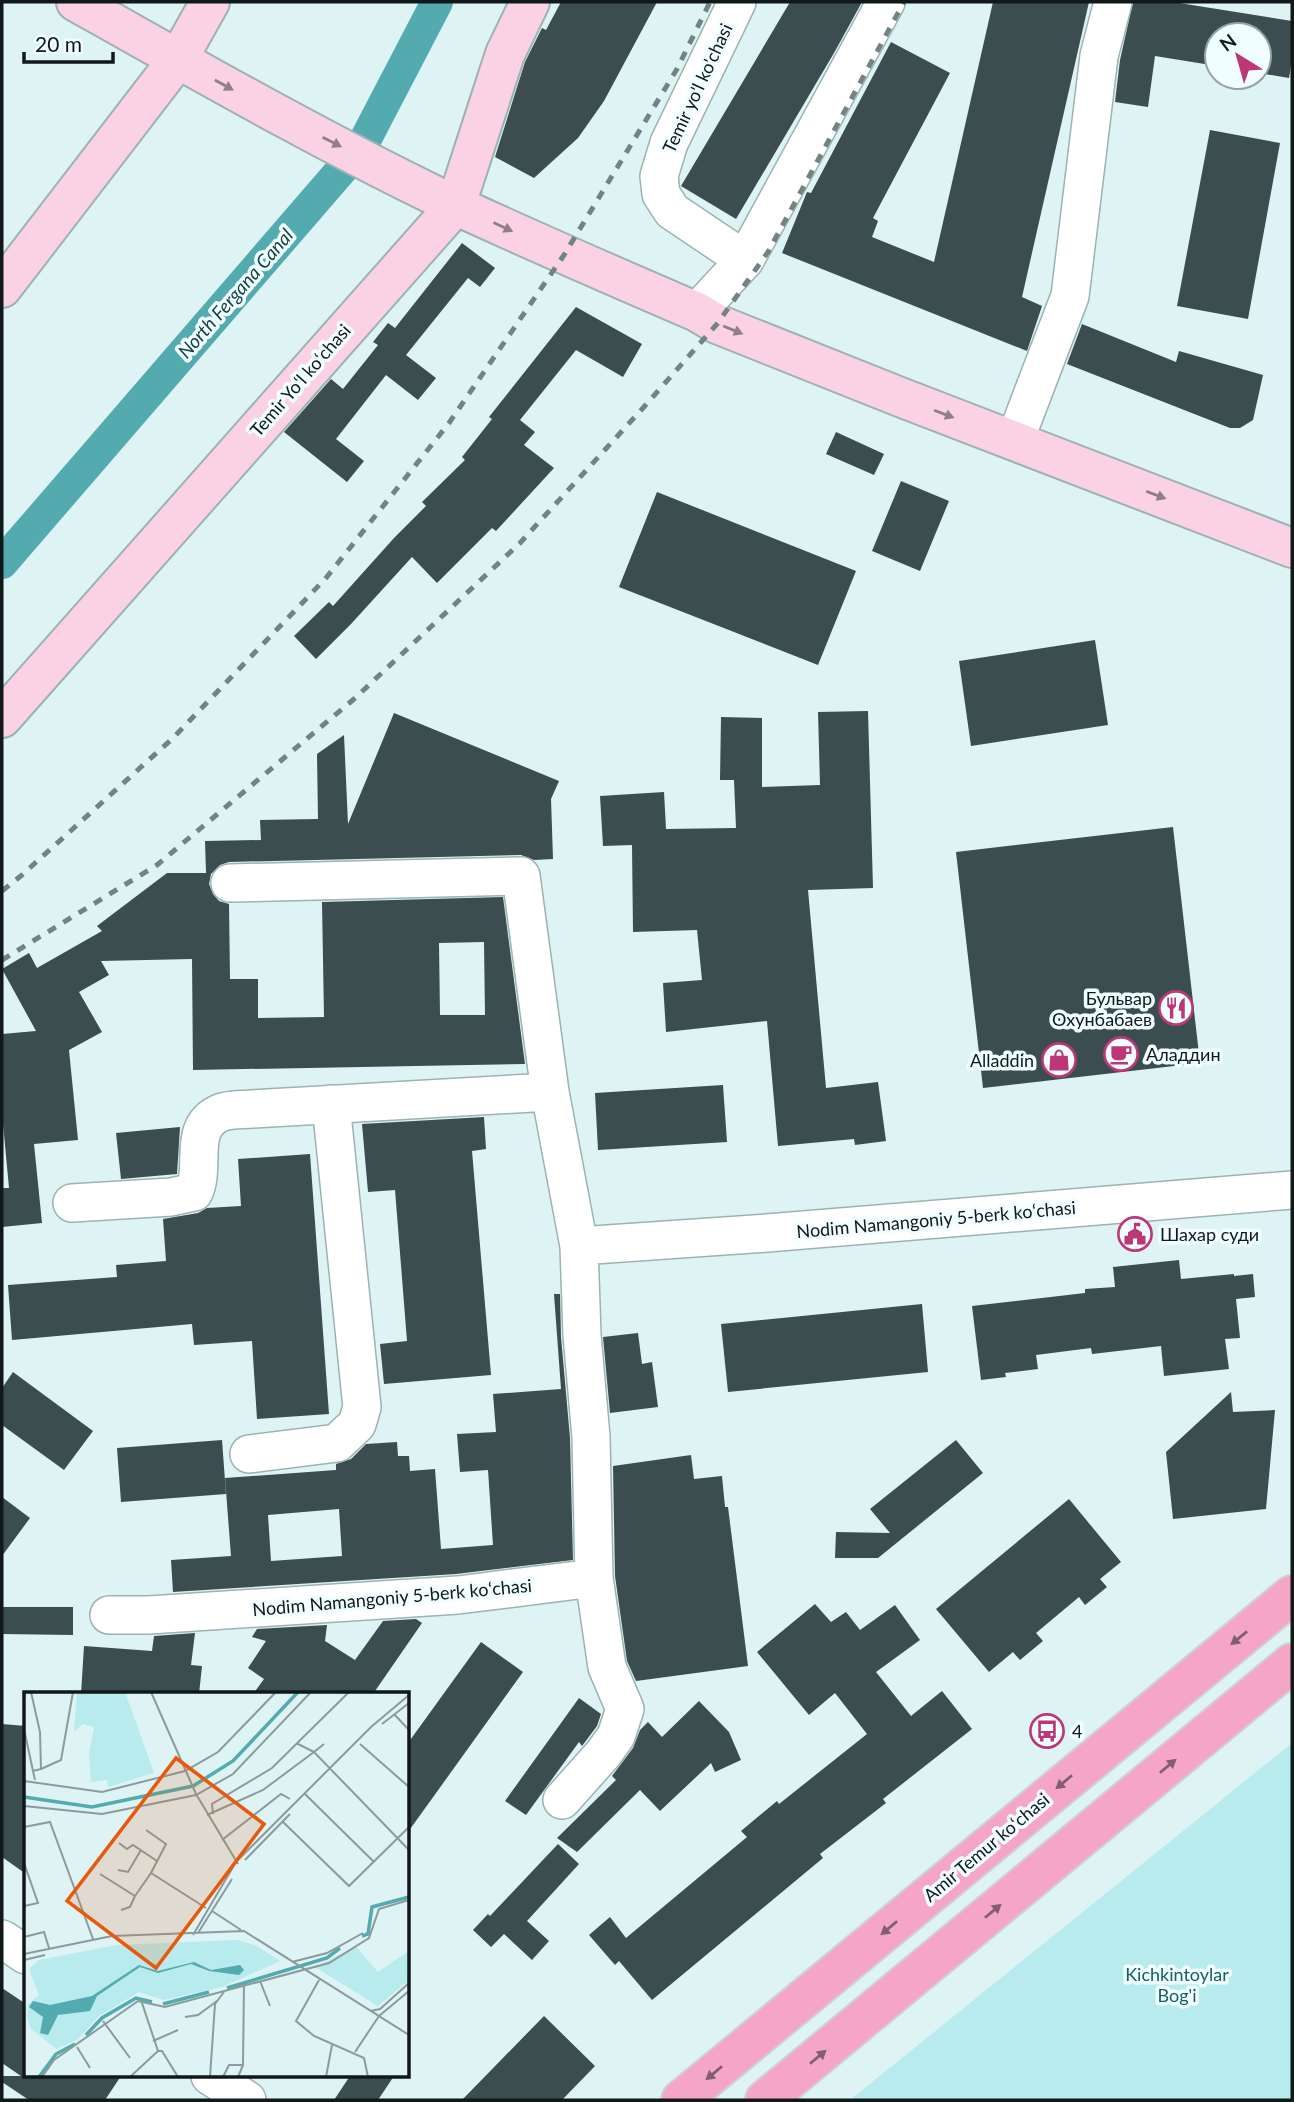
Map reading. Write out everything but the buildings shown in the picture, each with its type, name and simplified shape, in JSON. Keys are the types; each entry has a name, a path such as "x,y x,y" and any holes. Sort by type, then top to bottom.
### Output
{"main road":[{"path":"76,2 271,110 448,201 697,312 717,324 1292,548"},
{"path":"2,288 178,59 210,2"},
{"name":"Temir Yoʻl koʻchasi","path":"2,718 448,201 505,54 530,2"},
{"name":"Amir Temur koʻchasi","path":"681,2100 1292,1595"},
{"path":"765,2100 1292,1663"}],"street":[{"name":"Temir yo'l ko'chasi","path":"737,2 669,143 659,176 661,194 672,211 745,260"},
{"path":"697,312 745,260 886,2"},
{"path":"1015,440 1070,296 1099,56 1113,2"},
{"path":"230,883 520,877 550,1091 579,1246 582,1335 590,1437 594,1578 607,1667 625,1709 616,1736 562,1800"},
{"path":"72,1203 171,1197 194,1192 199,1182 199,1139 207,1123 220,1113 550,1091"},
{"path":"249,1454 337,1443 357,1424 362,1407 331,1104"},
{"name":"Nodim Namangoniy 5-berk koʻchasi","path":"579,1246 1292,1190"},
{"name":"Nodim Namangoniy 5-berk koʻchasi","path":"110,1615 149,1615 458,1595 594,1578"},
{"path":"2,1938 24,1954"},
{"path":"213,2078 247,2100"}],"green space":[{"name":"Kichkintoylar Bog'i","path":"1292,1743 1292,2100 850,2100"}],"waterway":[{"name":"North Fergana Canal","path":"2,563 362,146 437,2"}],"railway":[{"path":"2,891 173,738 326,578 449,423 564,255 677,69 710,2"},
{"path":"2,960 157,865 354,699 520,543 717,324 768,252 904,2"}],"place":[{"name":"Бульвар Охунбабаев","path":"1176,1008"},
{"name":"Аладдин","path":"1121,1054"},
{"name":"Alladdin","path":"1059,1060"},
{"name":"Шахар суди","path":"1135,1234"},
{"name":"4","path":"1047,1731"}]}
